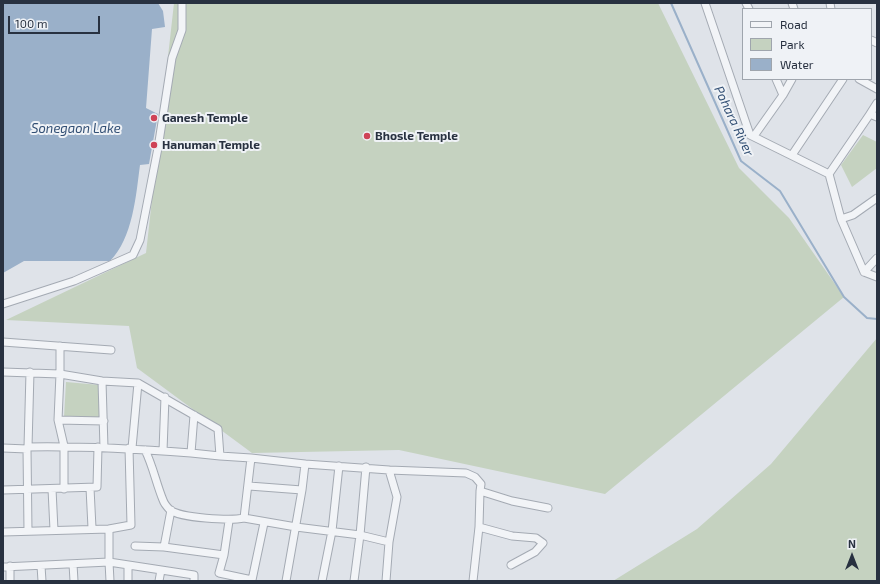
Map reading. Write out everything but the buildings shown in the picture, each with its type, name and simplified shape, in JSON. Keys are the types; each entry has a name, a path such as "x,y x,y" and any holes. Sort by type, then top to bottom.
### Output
{"street":[{"path":"3,304 74,281 134,255 142,232 172,58 182,30 182,3"},
{"path":"704,3 750,135 829,174 841,219 864,272 877,277"},
{"path":"776,80 782,95"},
{"path":"754,136 791,80"},
{"path":"792,156 842,80"},
{"path":"861,80 877,89"},
{"path":"829,174 877,103"},
{"path":"870,114 877,117"},
{"path":"841,219 853,215 877,198"},
{"path":"864,272 877,258"},
{"path":"3,342 111,350"},
{"path":"60,346 58,420 64,446 64,489"},
{"path":"3,372 60,374 102,381 138,383 165,397 218,429 220,456"},
{"path":"28,531 27,448 30,372"},
{"path":"3,490 98,487 104,421 102,381"},
{"path":"3,532 92,528 109,529 131,525 130,448 138,383"},
{"path":"163,451 165,397"},
{"path":"191,453 194,415"},
{"path":"58,420 104,421"},
{"path":"3,448 64,446 130,448 305,464 366,467 389,470 466,473 475,477 481,484 479,527 473,581"},
{"path":"145,450 151,462 163,501 171,510 194,516 229,521 244,518 264,523 360,535 389,542"},
{"path":"244,518 249,486 251,458"},
{"path":"286,581 296,527 305,464"},
{"path":"322,581 332,531 339,466"},
{"path":"354,581 366,467"},
{"path":"386,581 389,542 397,497 389,470"},
{"path":"249,486 302,490"},
{"path":"90,488 92,528"},
{"path":"52,489 54,530"},
{"path":"480,492 512,501 548,508"},
{"path":"164,547 171,510"},
{"path":"229,521 224,555 219,573 252,580 264,523"},
{"path":"479,527 512,536 536,538 543,543 535,552 511,565"},
{"path":"109,529 110,581"},
{"path":"135,546 164,547 224,555"},
{"path":"10,581 6,567 110,562 194,575 194,581"},
{"path":"72,564 74,581"},
{"path":"128,565 128,581"},
{"path":"41,566 42,581"},
{"path":"159,581 161,570"}],"green space":[{"path":"174,3 658,3 739,168 789,218 844,297 605,494 399,450 252,453 137,368 129,326 6,320 146,253"},
{"path":"863,135 877,142 877,168 852,187 841,165"},
{"path":"877,338 877,581 613,581 697,529 771,464"},
{"path":"66,382 100,385 101,418 64,417"}],"water":[{"name":"Sonegaon Lake","path":"3,3 158,3 163,11 165,27 152,29 146,108 158,114 149,164 140,165 135,202 129,228 118,252 110,261 24,261 3,273"}],"waterway":[{"name":"Pohara River","path":"671,3 741,161 780,191 844,297 867,318 877,319"}],"place":[{"name":"Ganesh Temple","path":"154,118"},
{"name":"Bhosle Temple","path":"367,136"},
{"name":"Hanuman Temple","path":"154,145"}]}
